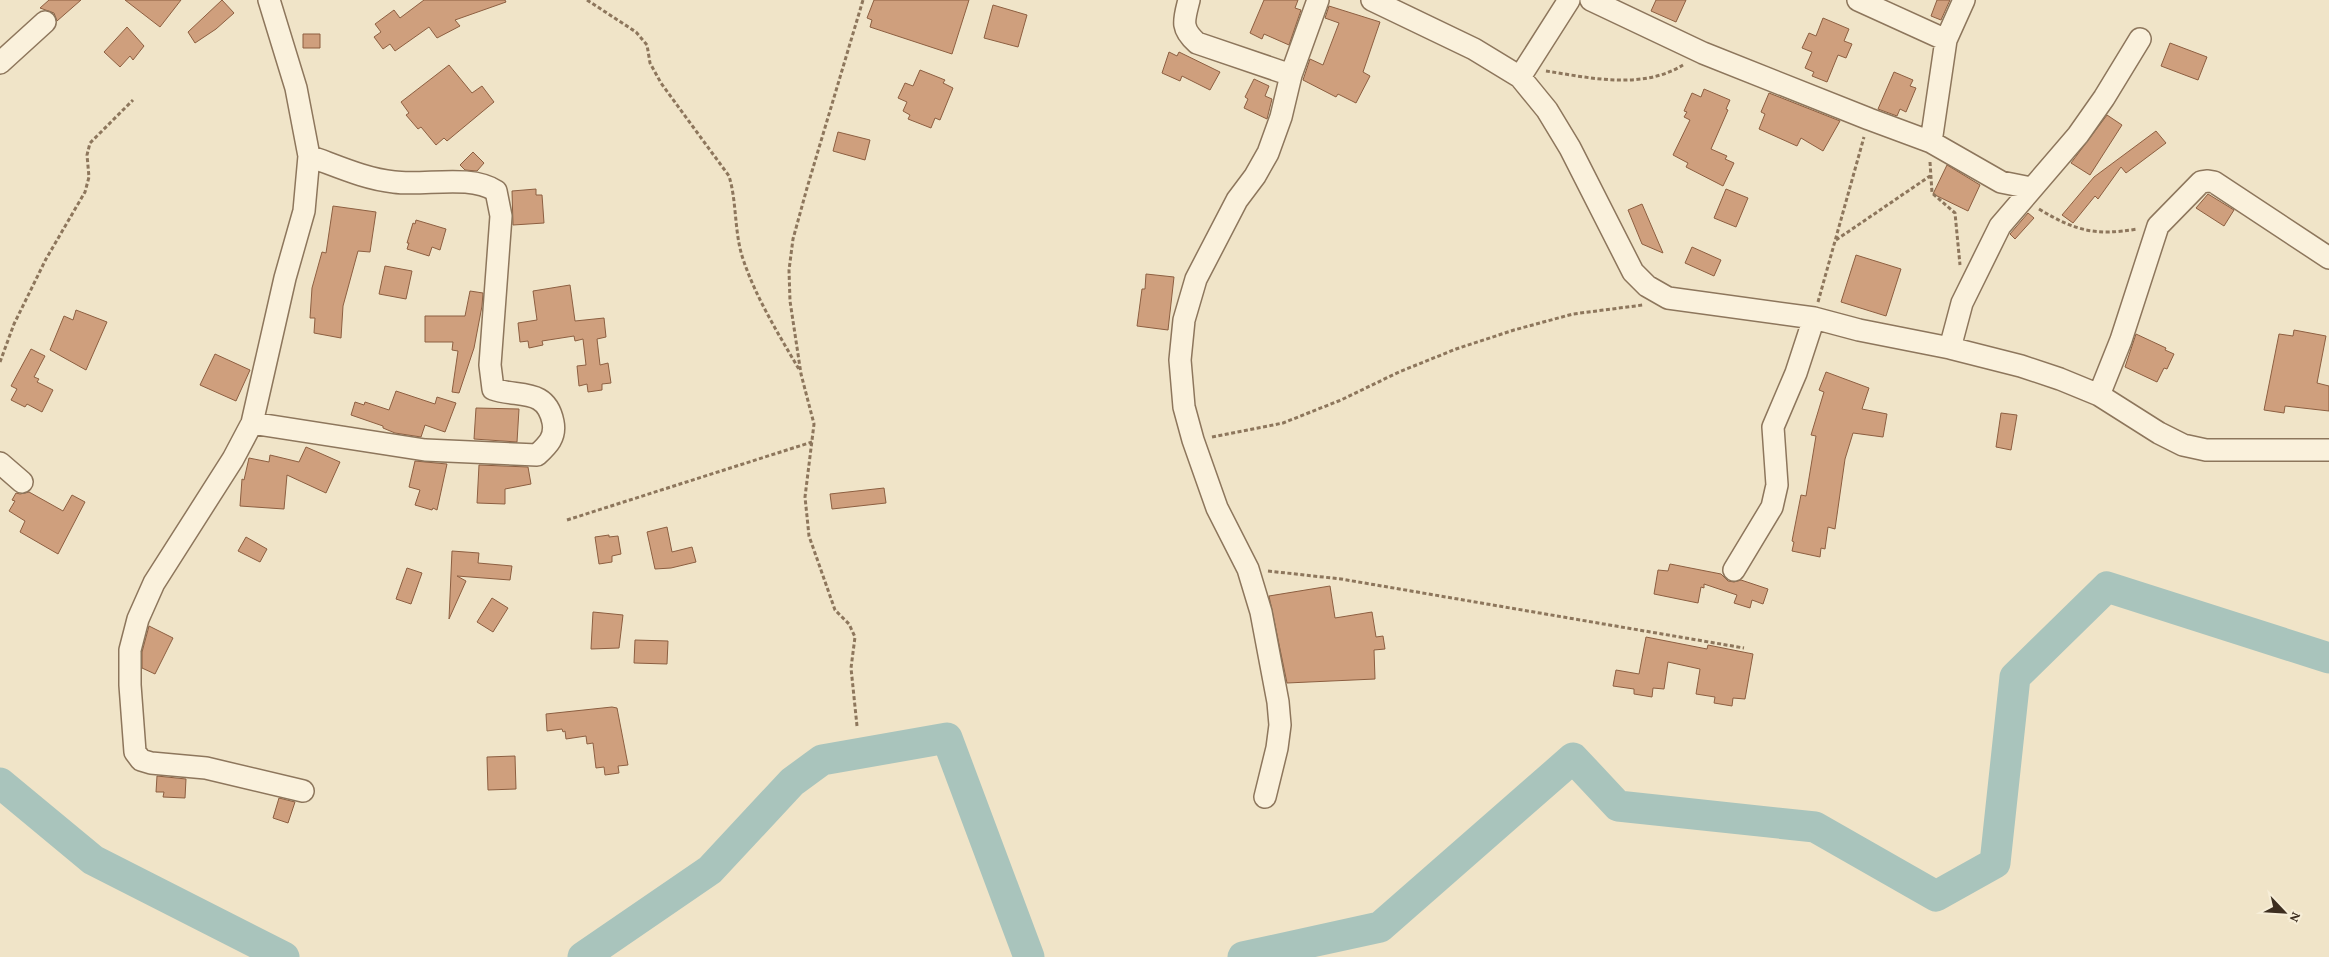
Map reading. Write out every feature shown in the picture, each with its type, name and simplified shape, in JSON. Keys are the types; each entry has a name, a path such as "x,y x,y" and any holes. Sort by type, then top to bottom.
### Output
{"street":[{"path":"269,0 296,88 309,156 304,212 285,278 252,423 233,460 154,583 138,619 130,650 130,685 135,752 141,760 151,763 206,768 303,791"},
{"path":"1189,0 1184,19 1186,34 1197,43 1291,75"},
{"path":"1265,796 1277,748 1280,726 1278,702 1261,612 1248,569 1217,508 1193,440 1184,407 1180,360 1184,320 1196,279 1215,239 1237,200 1256,176 1268,153 1281,118 1291,75 1318,0"},
{"path":"1372,0 1523,73 1570,148 1634,272 1647,286 1668,298 1814,318 2021,366 2099,395 2159,433 2183,445 2206,450 2329,450"},
{"path":"1523,73 1569,0"},
{"path":"1591,0 1703,53 1931,142 2001,182 2026,193"},
{"path":"1858,0 1946,40"},
{"path":"1931,142 1946,40 1961,2"},
{"path":"0,63 45,22"},
{"path":"1950,348 1962,303 1981,261 2000,226 2026,193 2078,135 2104,98 2140,39"},
{"path":"252,423 425,450 537,455 548,446 555,432 551,412 542,400 524,394 493,389 491,383 490,365 501,216 496,191 489,186 474,183 394,182 357,174 309,156"},
{"path":"2099,395 2121,340 2158,226 2202,182 2214,182 2329,258"},
{"path":"1734,570 1772,507 1777,485 1773,427 1796,373 1814,318"},
{"path":"0,463 22,482"}],"path":[{"path":"587,0 636,32 648,46 650,63 661,83 729,176 733,190 742,257 767,314 801,374"},
{"path":"857,726 851,668 855,637 848,624 835,610 809,536 805,497 814,424 801,374 790,301 789,270 793,240 863,0"},
{"path":"1523,73 1611,80 1643,79 1673,71 1703,53"},
{"path":"0,362 14,324 46,258 85,192 89,177 87,155 90,144 133,100"},
{"path":"1814,318 1869,119"},
{"path":"1931,142 1930,176 1932,192 1955,213 1960,267"},
{"path":"1835,240 1930,176"},
{"path":"2026,193 2059,221 2093,233 2110,233 2158,226"},
{"path":"1193,440 1283,422 1341,400 1400,372 1456,349 1514,330 1574,314 1640,306 1668,298"},
{"path":"567,520 812,442"},
{"path":"1248,569 1341,579 1744,648"}],"building":[{"path":"49,0 81,0 57,21 54,13 40,8"},
{"path":"125,0 181,0 160,27"},
{"path":"222,0 234,13 216,29 195,43 188,32"},
{"path":"424,0 505,0 506,2 455,20 460,26 437,38 429,27 395,51 390,44 383,49 374,37 381,32 375,24 394,10 400,18"},
{"path":"874,0 969,0 952,54 870,27 872,20 867,18"},
{"path":"1264,0 1298,0 1295,8 1301,10 1289,45 1264,34 1262,39 1250,33"},
{"path":"1656,0 1686,0 1676,22 1651,11"},
{"path":"1937,0 1950,0 1941,20 1931,16"},
{"path":"993,5 1027,15 1018,47 984,38"},
{"path":"1329,6 1380,22 1363,72 1370,76 1356,103 1338,94 1336,97 1303,80 1310,59 1323,65 1339,23 1325,18"},
{"path":"1823,18 1849,29 1844,41 1852,44 1846,58 1838,55 1827,82 1812,76 1814,72 1805,68 1812,52 1802,48 1809,33 1816,36"},
{"path":"127,27 144,46 133,60 130,56 120,67 104,52"},
{"path":"303,34 320,34 320,48 303,48"},
{"path":"2170,43 2207,57 2198,80 2161,66"},
{"path":"1169,52 1177,56 1179,52 1220,72 1210,90 1182,76 1180,81 1162,73"},
{"path":"449,65 472,93 482,86 494,102 447,141 444,138 436,145 421,127 418,129 406,115 409,113 401,102"},
{"path":"920,70 945,80 943,83 953,88 940,120 935,118 931,128 908,119 910,115 903,111 907,102 898,98 905,83 913,86"},
{"path":"1894,72 1913,80 1910,86 1916,88 1906,112 1900,109 1897,116 1878,109"},
{"path":"1254,79 1269,86 1265,96 1272,99 1267,119 1244,108 1248,99 1245,97"},
{"path":"1704,89 1730,100 1726,109 1728,110 1711,149 1727,156 1725,159 1734,163 1723,186 1686,167 1688,163 1673,155 1690,120 1684,117 1687,112 1684,111 1692,93 1701,97"},
{"path":"1769,93 1840,121 1823,151 1801,138 1797,146 1759,129 1765,114 1761,112"},
{"path":"2107,115 2122,125 2090,175 2071,163"},
{"path":"2156,131 2166,143 2126,173 2121,167 2098,199 2095,196 2073,223 2062,215 2094,177"},
{"path":"838,132 870,140 865,160 833,151"},
{"path":"473,152 484,163 477,171 465,170 460,165"},
{"path":"1947,165 1980,185 1968,211 1933,194"},
{"path":"536,189 536,195 542,195 544,223 513,225 512,191"},
{"path":"1726,189 1748,198 1736,227 1714,218"},
{"path":"2208,194 2234,210 2224,226 2196,208"},
{"path":"1642,204 1663,253 1642,244 1628,210"},
{"path":"333,206 376,212 370,252 358,251 343,306 341,338 314,333 315,318 310,318 312,288 322,252 326,253"},
{"path":"2028,213 2034,218 2015,239 2010,234"},
{"path":"416,220 446,229 440,250 432,247 429,256 407,249 413,223 415,224"},
{"path":"1692,247 1721,260 1714,276 1685,263"},
{"path":"1856,255 1901,269 1886,316 1841,302"},
{"path":"385,266 412,271 406,299 379,294"},
{"path":"1146,274 1174,277 1168,330 1137,326 1142,289 1145,289"},
{"path":"570,285 575,321 604,318 606,337 597,339 600,365 608,363 611,383 602,384 602,390 588,392 587,384 579,386 577,366 586,365 583,339 575,341 574,336 542,341 543,345 529,348 528,341 520,342 518,323 537,320 533,291"},
{"path":"470,291 483,293 482,306 474,348 459,393 452,392 458,351 452,350 453,342 425,342 425,316 465,316"},
{"path":"76,310 107,322 86,370 50,350 64,316 73,320"},
{"path":"2294,330 2326,336 2317,383 2329,386 2329,411 2285,406 2284,413 2264,410 2279,334 2293,336"},
{"path":"2136,334 2166,348 2165,350 2174,354 2167,369 2164,368 2157,382 2125,367"},
{"path":"31,349 45,356 34,377 39,379 37,382 53,390 42,412 27,404 25,407 11,400 17,389 11,386"},
{"path":"215,354 250,370 236,401 200,385"},
{"path":"1826,372 1869,388 1862,409 1887,414 1883,437 1853,433 1845,459 1835,529 1828,527 1825,549 1821,548 1820,557 1792,551 1794,542 1792,541 1801,495 1806,496 1816,436 1811,435 1824,392 1819,390"},
{"path":"396,391 435,404 437,397 456,403 445,432 425,425 421,437 395,433 383,428 383,426 351,415 355,402 364,405 365,402 389,410"},
{"path":"476,408 519,409 517,442 474,439"},
{"path":"2001,413 2017,415 2011,450 1996,447"},
{"path":"306,447 340,462 326,493 287,475 284,509 240,506 242,479 244,480 249,458 269,462 270,455 299,462"},
{"path":"415,461 447,464 437,510 415,505 420,490 409,487"},
{"path":"479,465 528,467 531,484 505,489 505,504 477,503"},
{"path":"884,488 886,503 832,509 830,494"},
{"path":"29,492 63,511 72,495 85,502 58,554 20,532 25,521 9,511 15,501 12,500 16,493"},
{"path":"667,527 672,552 692,547 696,562 671,568 655,569 647,532"},
{"path":"609,535 609,537 618,536 621,554 612,556 612,562 599,564 595,537"},
{"path":"246,537 267,549 260,562 238,551"},
{"path":"452,551 479,553 478,563 512,566 510,580 457,576 466,581 449,619"},
{"path":"1670,564 1721,574 1728,581 1741,580 1768,589 1763,604 1752,600 1750,608 1734,603 1737,595 1704,584 1704,588 1701,587 1698,603 1654,594 1658,570 1668,571"},
{"path":"407,568 422,573 411,604 396,599"},
{"path":"1330,586 1335,618 1372,612 1376,637 1383,636 1385,649 1374,650 1375,679 1287,683 1269,596"},
{"path":"492,598 508,608 493,632 477,622"},
{"path":"593,612 623,615 619,648 591,649"},
{"path":"149,626 173,638 155,674 142,668 142,652"},
{"path":"1646,637 1707,649 1708,645 1753,654 1745,699 1733,698 1732,706 1714,703 1715,697 1696,694 1700,669 1668,662 1664,689 1653,688 1652,697 1634,694 1634,689 1613,686 1616,670 1639,674"},
{"path":"635,640 668,641 667,664 634,663"},
{"path":"617,708 628,765 618,766 619,773 605,775 604,767 596,768 593,743 587,744 586,736 566,739 565,731 563,732 562,729 547,731 546,714"},
{"path":"515,756 516,789 488,790 487,757"},
{"path":"157,776 186,779 185,798 163,797 164,792 156,792"},
{"path":"279,798 295,802 288,823 273,818"}],"waterway":[{"path":"1243,957 1380,927 1573,758 1618,806 1815,827 1936,896 1995,863 2015,677 2107,587 2329,658"},
{"path":"583,957 710,870 792,782 822,760 947,738 1029,957"},
{"path":"0,783 93,860 284,957"}]}
